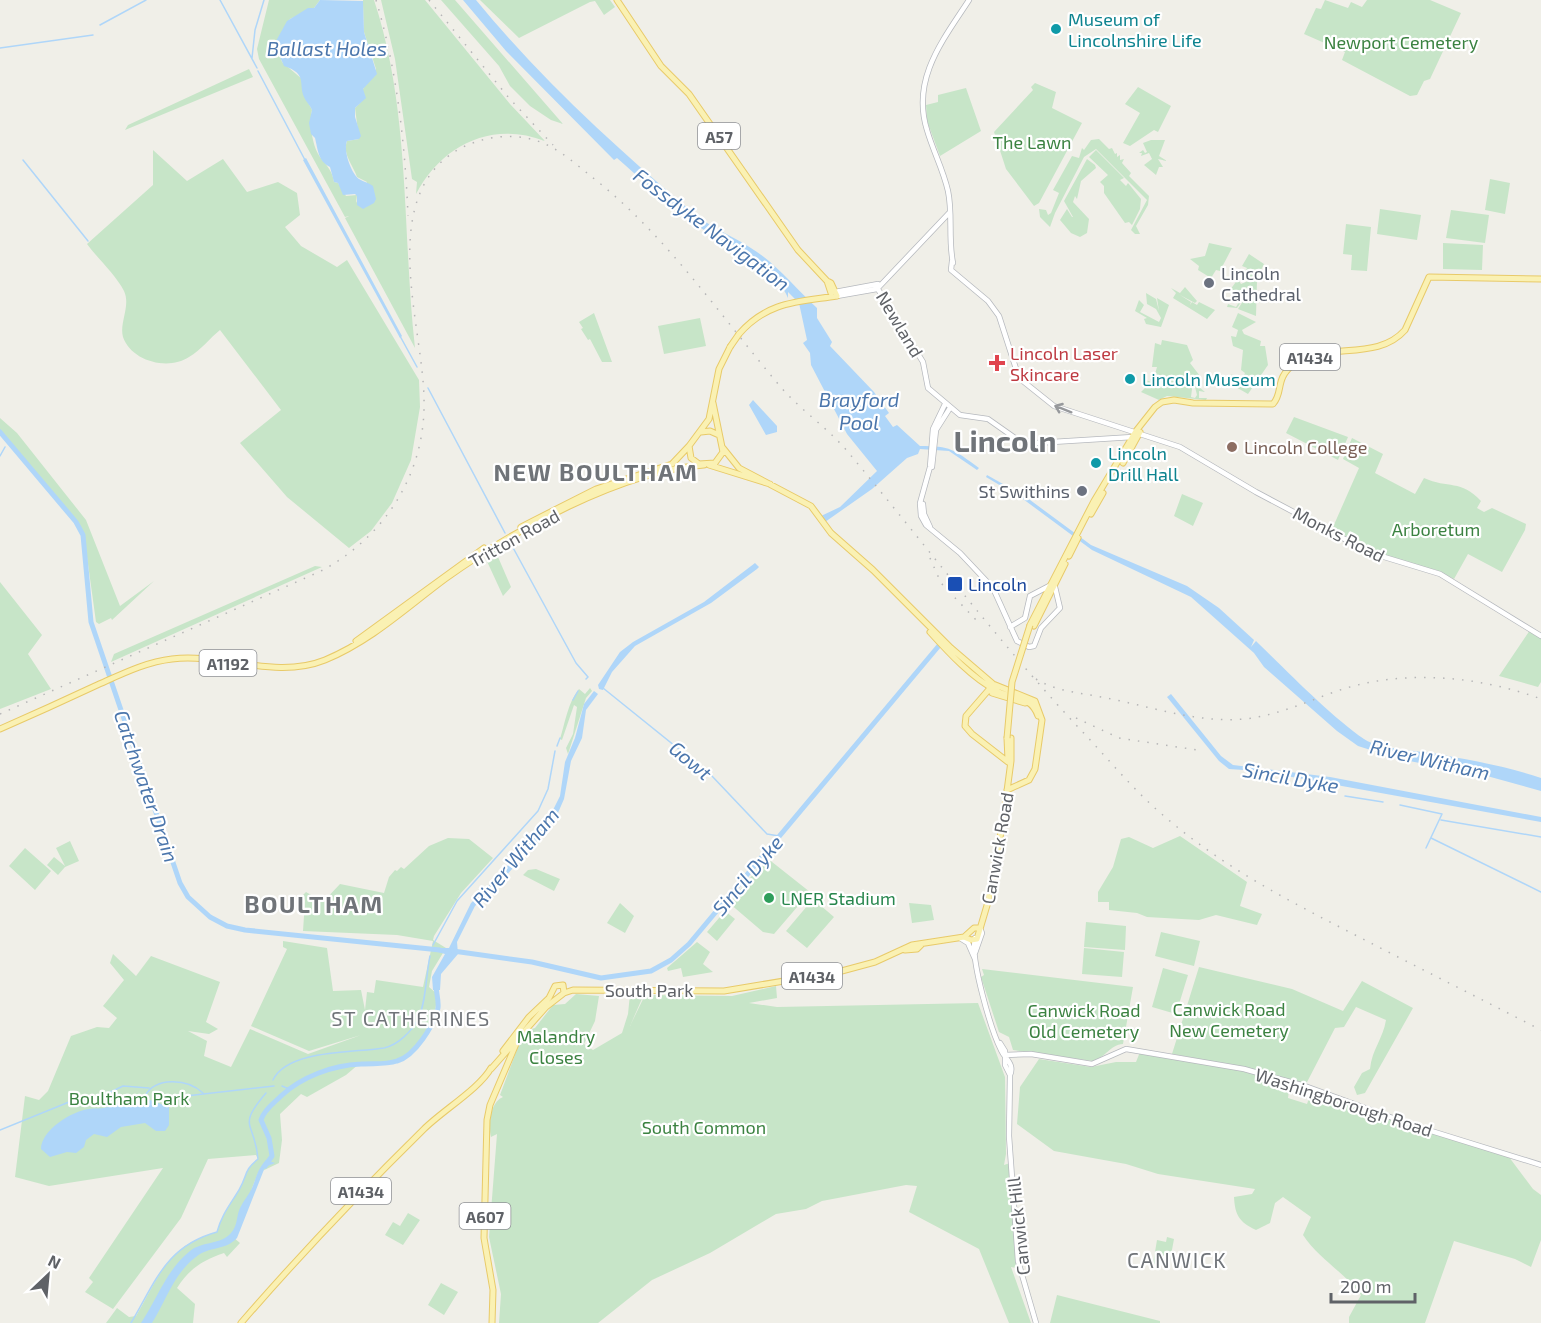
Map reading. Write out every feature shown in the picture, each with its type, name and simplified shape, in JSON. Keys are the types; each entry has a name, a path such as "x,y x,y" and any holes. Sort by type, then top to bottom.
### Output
{"main road":[{"name":"A57","path":"617,0 661,66 689,94 798,250 829,283"},
{"path":"771,484 705,465 691,458 689,446 709,419 719,369 730,347 740,334 754,321 780,306 820,296 867,292 877,287 950,212 948,190 926,129 923,106 928,67 969,0"},
{"name":"Monks Road","path":"950,212 954,272 992,306 1001,322 1018,377 1042,398 1073,414 1182,448 1256,492 1371,553 1432,570 1541,636"},
{"name":"A1434","path":"1009,738 1012,682 1032,626 1094,505 1136,435 1158,408 1180,402 1269,405 1277,398 1281,378 1298,362 1327,353 1366,349 1388,342 1404,331 1429,277 1541,279"},
{"path":"829,283 843,291"},
{"path":"829,283 834,295"},
{"path":"820,296 829,283"},
{"path":"834,295 843,291 877,287"},
{"name":"Newland","path":"877,287 922,360 928,388 964,417 988,418 1012,436 1050,443 1136,435"},
{"path":"713,403 723,448 739,468 802,500 824,524 880,576 942,643 993,688 1036,710 1040,723"},
{"path":"945,404 934,425 933,452 923,506 931,528 987,581 1000,600 1010,627 1019,643 1033,646 1042,626 1059,610 1060,604 1053,586 1030,596 1026,601 1025,618 1010,627"},
{"path":"933,444 939,424 950,408"},
{"path":"701,432 710,431 719,435"},
{"name":"Tritton Road","path":"343,651 471,556 586,494 672,464 689,446"},
{"path":"705,465 720,459 723,448"},
{"name":"Tritton Road","path":"0,729 146,664 175,659 286,668 319,662 343,651 393,621 437,585 491,547 577,503 667,471 705,465"},
{"path":"581,490 586,494 617,488"},
{"path":"1030,596 1038,597 1043,603 1054,600 1060,604"},
{"path":"993,688 965,722 972,734 999,754 1009,765"},
{"path":"993,688 1035,701 1042,714 1035,769 1029,780 1007,790"},
{"name":"Canwick Road","path":"980,928 988,902 1010,775 1009,738"},
{"name":"Canwick Road","path":"1009,738 1009,765"},
{"path":"999,754 1008,747"},
{"path":"1010,775 1019,784"},
{"name":"A1434","path":"974,928 980,928 976,941 962,937 974,928"},
{"path":"962,937 975,956"},
{"name":"South Park","path":"563,991 724,991 838,972 905,950 910,946 962,937"},
{"path":"976,941 975,956 983,996 1005,1055"},
{"name":"A1434","path":"241,1323 371,1181 436,1117 474,1088 554,988 556,994 563,991"},
{"name":"A1434","path":"491,1069 497,1065 504,1052 563,991"},
{"name":"A607","path":"492,1323 493,1290 484,1238 486,1130 487,1120 505,1067 516,1042"},
{"name":"Washingborough Road","path":"1005,1055 1007,1052 1019,1053 1092,1064 1118,1051 1133,1049 1244,1069 1305,1086 1412,1125 1507,1152 1541,1165"},
{"name":"A607","path":"504,1052 505,1067"},
{"name":"Canwick Hill","path":"1005,1055 1007,1071 1010,1075 1009,1130 1018,1261 1036,1323"},
{"path":"497,1065 505,1067"}],"green space":[{"path":"269,0 320,0 314,8 290,19 276,43 282,62 302,79 303,92 312,110 312,134 317,152 331,171 334,182 338,183 346,196 357,195 356,203 367,182 357,177 347,155 346,146 347,141 359,139 355,108 362,101 363,89 376,69 364,32 363,4 363,0 374,0 386,42 400,129 415,348 345,218 349,216 345,217 259,59 257,49"},
{"path":"381,0 425,0 510,104 545,141 525,135 506,134 487,136 470,142 439,163 416,194 417,182 412,179 395,59"},
{"path":"441,0 455,0 563,124 551,120 530,106 510,86 499,66"},
{"path":"480,0 610,0 615,7 604,15 595,1 590,2 519,38"},
{"name":"Newport Cemetery","path":"1325,0 1348,8 1351,2 1362,7 1367,0 1430,0 1461,13 1430,79 1424,81 1417,95 1410,96 1342,60 1345,52 1304,34 1316,8 1321,9"},
{"path":"249,69 253,77 125,130 128,125"},
{"name":"The Lawn","path":"1035,83 1056,92 1052,108 1082,123 1039,203 1034,206 1006,169 994,132 1033,90 1031,87"},
{"path":"1138,87 1171,106 1158,132 1154,130 1130,146 1123,143 1140,113 1125,104"},
{"path":"966,88 981,131 940,156 927,121 926,105 938,102 938,95"},
{"path":"1099,139 1109,149 1112,148 1115,154 1117,153 1117,157 1120,155 1120,160 1124,159 1122,163 1131,173 1129,176 1149,196 1148,205 1136,226 1140,234 1135,234 1131,230 1147,200 1096,149 1084,157 1050,227 1040,217 1039,209 1046,210 1048,215 1051,213 1059,193 1053,190 1072,156 1079,158 1082,148 1084,150 1091,140"},
{"path":"1151,140 1165,140 1159,156 1167,161 1158,159 1163,167 1159,167 1156,175 1144,165 1152,159 1149,153 1141,156 1142,153 1139,153 1143,150 1147,152 1143,143"},
{"path":"153,150 187,181 223,159 247,192 278,182 297,193 300,215 285,227 301,246 337,267 347,260 419,380 420,407 411,460 392,503 371,531 349,548 287,497 240,443 281,410 220,330 193,354 171,363 142,358 127,345 123,337 122,326 126,303 124,291 87,244 153,185"},
{"path":"1096,150 1124,178 1120,180 1126,186 1128,183 1141,199 1140,209 1132,225 1129,222 1125,223 1104,193 1104,186 1100,182 1108,175 1089,157"},
{"path":"1087,159 1096,168 1081,181 1077,199 1075,196 1073,202 1089,219 1087,233 1080,237 1071,233 1060,220 1067,209 1073,217 1064,201"},
{"path":"1490,179 1510,183 1505,214 1485,210"},
{"path":"1380,209 1421,215 1417,240 1377,234"},
{"path":"1451,210 1489,215 1485,243 1446,238"},
{"path":"1346,224 1371,227 1367,271 1351,270 1352,255 1343,254"},
{"path":"1209,243 1232,248 1220,271 1216,270 1211,278 1198,270 1199,266 1190,259 1205,256"},
{"path":"1443,243 1483,245 1482,270 1443,269"},
{"path":"1249,254 1264,264 1255,282 1257,281 1256,316 1238,309 1253,285 1237,308 1227,307 1228,304 1236,307 1242,297 1237,290 1230,290 1238,279 1241,284 1248,281 1244,274 1247,268 1242,266"},
{"path":"1185,287 1197,301 1195,303 1180,295 1191,302 1190,305 1192,302 1197,305 1199,302 1215,310 1207,319 1173,298 1176,293 1171,288 1180,293"},
{"path":"1146,293 1156,299 1159,311 1157,298 1169,305 1161,327 1146,324 1144,319 1147,318 1135,311 1139,300 1144,305 1140,312 1159,322 1161,318 1156,309 1147,304"},
{"path":"594,313 612,362 602,362 590,339 588,340 581,329 583,328 579,322"},
{"path":"1238,313 1256,322 1242,330 1244,334 1261,341 1260,346 1265,346 1268,365 1248,394 1227,382 1232,374 1233,379 1235,376 1250,382 1243,377 1245,373 1241,370 1243,350 1233,346 1231,336 1236,337 1238,330 1232,327"},
{"path":"700,318 706,346 664,354 658,326"},
{"path":"1162,340 1187,345 1193,360 1190,363 1200,376 1193,381 1191,397 1195,398 1197,395 1194,383 1205,392 1199,391 1199,398 1207,398 1206,400 1167,396 1159,400 1141,392 1145,388 1143,385 1146,380 1151,382 1150,379 1154,378 1150,375 1155,374 1157,367 1152,367 1155,343 1161,345"},
{"path":"1294,417 1348,437 1338,460 1286,433"},
{"path":"0,418 17,433 86,520 120,606 154,581 112,620 111,618 99,624 96,622 84,535 77,522 0,430"},
{"name":"Arboretum","path":"1352,438 1383,454 1375,473 1415,494 1424,478 1461,487 1481,501 1477,508 1484,512 1492,508 1526,524 1502,572 1468,554 1454,579 1434,569 1433,572 1374,552 1337,531 1333,527 1359,468 1343,459"},
{"path":"1182,494 1203,503 1193,526 1174,516"},
{"path":"495,550 511,587 503,596 485,557"},
{"path":"315,566 322,567 111,662 114,654"},
{"path":"0,582 42,635 28,654 51,689 0,709"},
{"path":"1530,630 1541,638 1541,682 1538,687 1499,676"},
{"path":"590,688 592,691 586,698 568,754 566,748 573,734 577,707 574,705 562,740 560,739 567,713 579,689 585,694"},
{"path":"1180,836 1247,882 1240,906 1262,914 1257,925 1216,915 1199,920 1147,917 1137,913 1109,910 1109,902 1098,902 1098,892 1113,867 1121,839 1129,837 1153,848"},
{"name":"Boultham Park","path":"448,838 469,839 493,858 461,893 434,936 433,940 446,948 432,971 429,987 436,993 435,1012 423,1040 409,1055 396,1062 381,1065 359,1064 346,1075 307,1097 301,1094 280,1114 282,1140 279,1163 258,1173 233,1237 240,1243 227,1257 224,1253 197,1266 177,1288 195,1304 193,1323 106,1323 117,1308 129,1317 136,1316 159,1275 176,1254 200,1238 217,1232 248,1170 258,1159 256,1155 208,1159 181,1218 113,1309 85,1292 93,1282 89,1278 163,1168 49,1186 15,1177 25,1096 39,1100 48,1091 71,1036 97,1027 109,1028 117,1018 103,1006 124,980 110,963 113,954 136,976 151,956 220,982 206,1022 218,1029 209,1034 188,1031 207,1041 204,1056 231,1067 250,1029 308,1054 361,1035 309,1051 251,1026 287,949 283,947 283,941 327,948 333,991 361,990 365,1010 367,992 374,993 376,980 423,987 433,941 397,935 303,931 305,901 303,895 306,892 323,902 340,884 384,893 389,877 395,870 401,867 404,869 429,846"},
{"path":"70,841 79,861 65,867 58,875 47,865 54,857 65,866 56,848"},
{"path":"25,848 51,871 35,890 9,866"},
{"name":"LNER Stadium","path":"767,858 810,892 774,934 763,932 729,903"},
{"path":"536,869 560,879 554,891 523,875 528,870"},
{"path":"813,899 834,917 807,948 786,931"},
{"path":"620,903 634,916 625,933 607,923"},
{"path":"909,903 931,905 934,920 912,923"},
{"path":"725,911 735,919 717,941 707,932"},
{"path":"1086,922 1126,926 1125,950 1084,947"},
{"path":"1161,932 1200,941 1194,966 1155,956"},
{"path":"697,942 710,952 703,964 713,972 683,977 681,968 668,971 667,968"},
{"path":"1084,948 1124,952 1122,977 1082,974"},
{"name":"Canwick Road New Cemetery","path":"1199,967 1292,989 1343,1011 1362,981 1413,1008 1365,1093 1357,1095 1354,1087 1362,1073 1370,1069 1386,1020 1356,1007 1344,1027 1335,1028 1305,1086 1243,1067 1172,1054"},
{"path":"1163,968 1188,975 1176,1014 1152,1007"},
{"name":"Canwick Road Old Cemetery","path":"982,969 1133,987 1123,1044 1093,1061 1013,1050 1009,1037 999,1032 981,977 984,975"},
{"name":"South Common","path":"776,986 777,998 749,1003 777,1007 978,1003 1005,1077 1006,1154 1004,1165 1010,1163 1016,1221 1016,1268 1011,1267 1031,1323 1009,1323 979,1249 909,1212 917,1186 906,1185 822,1201 806,1209 776,1214 710,1253 652,1280 598,1323 499,1323 501,1294 489,1237 497,1134 491,1137 490,1120 495,1104 503,1097 500,1095 519,1044 528,1030 535,1028 553,1005 565,1004 576,994 599,996 595,1021 584,1044 593,1050 622,1033 628,1014 630,994 644,994 630,1026 645,995 732,996"},
{"path":"1140,1052 1248,1072 1290,1083 1288,1098 1307,1104 1312,1090 1506,1153 1533,1189 1541,1195 1541,1240 1531,1267 1515,1259 1454,1241 1425,1323 1349,1323 1349,1317 1361,1295 1303,1235 1311,1217 1283,1197 1275,1203 1270,1223 1256,1230 1239,1217 1235,1209 1234,1197 1252,1194 1255,1189 1158,1174 1126,1164 1054,1151 1017,1124 1020,1087 1039,1059 1091,1067 1116,1062 1136,1062"},
{"path":"408,1213 420,1220 403,1245 385,1235 393,1222 400,1226"},
{"path":"1167,1237 1174,1239 1169,1266 1153,1264 1157,1240 1166,1242"},
{"path":"441,1283 458,1292 444,1315 428,1305"},
{"path":"1057,1295 1160,1321 1160,1323 1050,1323"}],"water":[{"name":"Ballast Holes","path":"320,0 363,1 364,32 377,74 363,89 366,98 355,108 355,117 361,136 359,139 347,141 346,145 348,161 353,172 359,179 373,186 376,199 374,203 363,209 357,205 355,194 343,195 338,183 334,182 330,167 321,158 315,138 311,134 309,123 312,110 302,92 301,79 296,72 284,66 277,50 276,41 287,21 308,8 314,8"},
{"path":"463,0 476,0 552,84 662,186 699,217 757,252 788,279 817,308 817,318 832,342 830,346 874,392 889,413 885,416 893,427 897,425 920,446 951,450 979,468 977,470 949,451 920,449 918,454 907,458 872,489 825,522 821,516 840,507 877,471 847,434 811,365 810,353 803,343 807,340 799,303 788,292 788,298 781,285 759,264 695,224 617,158 614,160 506,51"},
{"path":"306,158 402,336 400,338 303,160"},
{"path":"753,400 777,426 777,432 766,435 749,405"},
{"path":"987,475 1026,497 1091,545 1187,586 1219,608 1254,640 1251,647 1256,641 1326,708 1371,743 1504,767 1529,774 1541,778 1541,791 1487,776 1399,759 1358,746 1337,731 1264,667 1254,653 1191,597 1092,550 1023,499 986,477"},
{"path":"755,563 759,567 757,569 711,603 635,646 612,672 603,690 599,689 598,685 620,652 633,642 704,602"},
{"path":"594,691 598,694 586,710 582,738 571,761 564,799 554,822 504,878 475,906 457,942 458,954 441,974 440,990 433,990 432,977 445,954 434,951 434,948 449,948 471,903 499,876 550,816 560,796 565,762 575,738 584,704"},
{"path":"1171,694 1221,756 1233,765 1330,777 1541,817 1541,822 1259,771 1229,769 1219,761 1167,697"},
{"path":"139,1096 169,1107 169,1125 165,1131 156,1131 145,1123 121,1127 107,1137 94,1134 76,1153 67,1152 50,1157 41,1149 46,1135 74,1113 112,1106"},
{"path":"266,1160 275,1163 265,1167 237,1238 227,1245 206,1251 188,1264 176,1279 152,1323 141,1323 169,1275 182,1258 195,1248 227,1237 231,1233 240,1208"}],"waterway":[{"path":"100,25 146,0"},
{"path":"220,0 257,68"},
{"path":"252,58 255,30 264,0"},
{"path":"0,48 93,35"},
{"path":"258,71 305,160"},
{"path":"23,160 88,241"},
{"path":"400,336 417,367"},
{"path":"428,388 505,533"},
{"name":"Catchwater Drain","path":"0,432 76,522 83,535 91,622 180,883 188,897 210,917 227,926 245,930 440,950"},
{"path":"0,456 5,447"},
{"path":"511,544 576,663 588,677 586,679"},
{"name":"Sincil Dyke","path":"453,951 532,962 601,978 651,971 671,960 689,944 942,642"},
{"name":"Gowt","path":"603,688 711,775 767,834 779,836"},
{"path":"573,700 578,691"},
{"path":"557,746 560,738"},
{"path":"433,945 457,901 538,811 548,789 555,751"},
{"path":"1345,796 1383,802"},
{"path":"1400,805 1442,814 1426,848"},
{"path":"1441,820 1541,837"},
{"path":"1431,838 1541,892"},
{"path":"273,1080 281,1070 307,1058 384,1048 399,1041 412,1028 421,1013 430,956"},
{"name":"River Witham","path":"265,1166 272,1156 269,1138 261,1120 264,1113 289,1089 318,1073 350,1065 388,1063 404,1058 417,1047 432,1023 438,1008 436,985"},
{"path":"145,1096 156,1085 172,1082 189,1084 203,1093"},
{"path":"0,1130 74,1100 96,1099 123,1086 149,1088"},
{"path":"177,1097 274,1086"},
{"name":"River Witham","path":"282,1086 289,1089"},
{"path":"131,1323 156,1279 174,1256 200,1238 217,1232 248,1170 258,1159 249,1119 266,1093"}],"railway":[{"path":"376,0 395,80 405,161 408,216"},
{"path":"429,0 509,98 553,145"},
{"path":"0,714 321,571 344,557 382,521 397,500 409,477 418,452 423,426 422,369 410,263 411,228 419,196 435,169 461,148 492,138 514,137 535,140 564,155 619,200 644,224 691,276 779,385 848,452 1047,693 1152,806 1210,852 1284,897 1541,1030"},
{"path":"930,558 941,583 978,622"},
{"path":"1036,679 1073,692 1177,714 1228,720 1270,714 1340,690 1390,679 1441,678 1467,681 1517,691 1541,699"},
{"path":"1076,718 1119,738 1197,750"}],"place":[{"name":"Museum of Lincolnshire Life","path":"1056,29"},
{"name":"Lincoln Cathedral","path":"1209,283"},
{"name":"Lincoln Laser Skincare","path":"997,363"},
{"name":"Lincoln Museum","path":"1130,379"},
{"name":"Lincoln College","path":"1232,447"},
{"name":"Lincoln Drill Hall","path":"1096,463"},
{"name":"St Swithins","path":"1082,491"},
{"name":"Lincoln","path":"955,584"},
{"name":"LNER Stadium","path":"769,898"}],"district":[{"name":"Lincoln","path":"1005,440"},
{"name":"NEW BOULTHAM","path":"596,471"},
{"name":"BOULTHAM","path":"314,903"},
{"name":"ST CATHERINES","path":"411,1018"},
{"name":"CANWICK","path":"1177,1259"}],"water label":[{"name":"Fossdyke Navigation","path":"712,229"},
{"name":"Brayford Pool","path":"859,410"}],"park label":[{"name":"Malandry Closes","path":"556,1046"}]}
